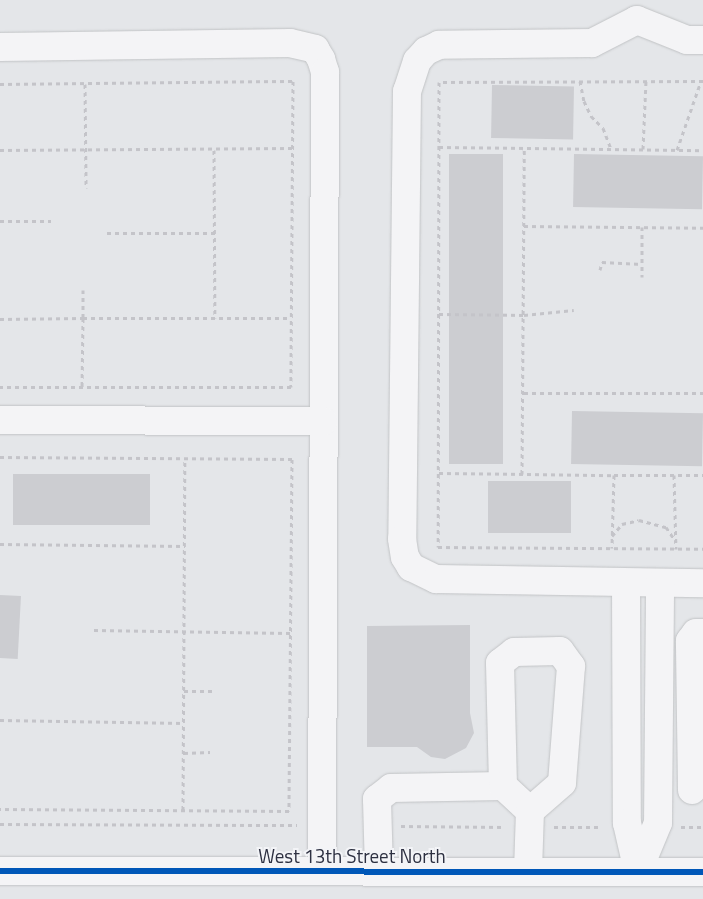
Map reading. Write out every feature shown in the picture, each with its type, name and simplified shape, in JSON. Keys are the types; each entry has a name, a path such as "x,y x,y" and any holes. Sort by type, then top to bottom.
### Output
{"street":[{"path":"703,40 687,40 634,10 592,44 439,45 426,51 417,61 407,91 402,539 405,557 411,567 436,579 703,583"},
{"path":"0,47 290,44 315,49 325,72 322,871"},
{"path":"0,420 323,421"},
{"path":"626,583 627,823 638,871"},
{"path":"638,871 658,823 660,583"},
{"path":"692,790 698,732 690,641 696,633 703,633"},
{"path":"502,786 500,663 514,652 560,651 571,666 562,783 530,811 528,871"},
{"path":"379,871 377,799 391,788 502,786 530,811"},
{"name":"West 13th Street North","path":"0,871 703,872"}],"path":[{"path":"0,84 293,81 291,387 0,387"},
{"path":"580,81 584,101 591,116 603,128 611,149"},
{"path":"643,149 646,81"},
{"path":"677,150 702,81 439,82 438,547 703,549"},
{"path":"85,84 86,188"},
{"path":"439,147 703,150"},
{"path":"0,150 292,148"},
{"path":"522,474 524,148"},
{"path":"214,150 215,318"},
{"path":"0,221 51,221"},
{"path":"524,226 703,228"},
{"path":"642,227 642,277"},
{"path":"107,233 215,233"},
{"path":"600,270 602,262 642,264"},
{"path":"82,387 83,290"},
{"path":"439,314 524,314 574,310"},
{"path":"0,319 291,318"},
{"path":"523,393 703,394"},
{"path":"0,457 292,459 289,811 0,809"},
{"path":"183,810 185,458"},
{"path":"439,473 703,475"},
{"path":"612,548 614,475"},
{"path":"674,475 676,549"},
{"path":"612,536 622,524 639,520 666,527 676,542"},
{"path":"0,544 185,546"},
{"path":"94,630 291,633"},
{"path":"184,691 213,691"},
{"path":"0,720 184,723"},
{"path":"184,753 210,752"}],"building":[{"path":"492,85 574,86 573,139 491,138"},
{"path":"449,154 503,154 503,464 449,464"},
{"path":"574,154 703,156 702,209 573,207"},
{"path":"572,411 703,413 702,466 571,464"},
{"path":"13,474 150,474 150,525 13,525"},
{"path":"488,481 571,481 571,533 488,533"},
{"path":"0,595 21,596 18,659 0,658"},
{"path":"470,625 470,713 474,733 466,748 445,759 431,757 417,747 367,747 367,626"}],"cycle path":[{"path":"0,871 703,872"}]}
